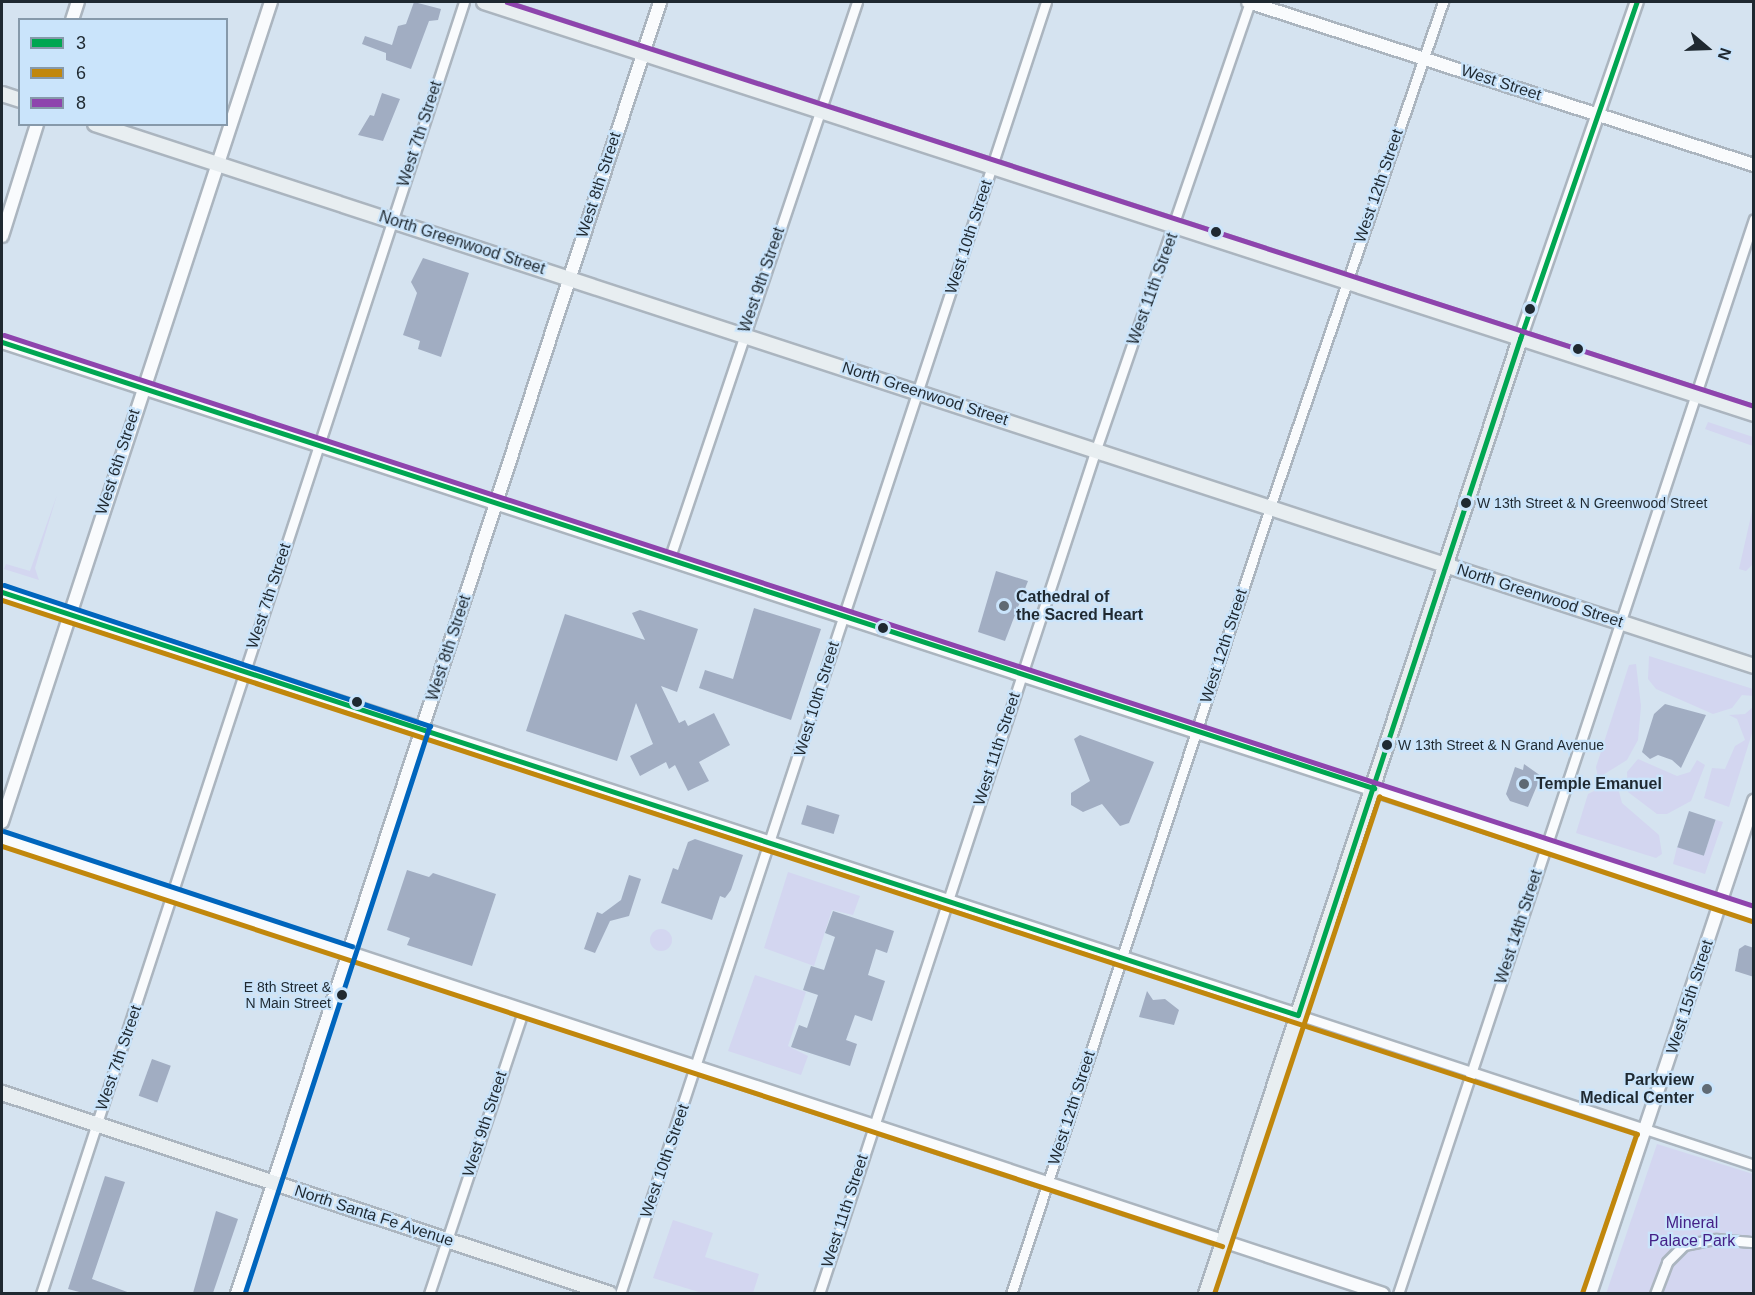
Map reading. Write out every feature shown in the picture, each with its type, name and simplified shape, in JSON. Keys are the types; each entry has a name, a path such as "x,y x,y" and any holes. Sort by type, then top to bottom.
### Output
{"main road":[{"path":"484,2 1174,228 1754,414"},
{"path":"2,94 18,99"},
{"name":"North Greenwood Street","path":"101,126 1754,666"},
{"path":"1206,1293 1520,339"},
{"name":"North Santa Fe Avenue","path":"2,1093 610,1293"}],"street":[{"path":"73,18 78,2"},
{"name":"West 6th Street","path":"2,822 68,615 271,2"},
{"name":"West 7th Street","path":"41,1293 464,2"},
{"name":"West 8th Street","path":"237,1293 660,2"},
{"name":"West 9th Street","path":"669,560 743,334 857,2"},
{"name":"West 10th Street","path":"620,1293 772,842 844,615 1046,2"},
{"name":"West Street","path":"1249,2 1754,165"},
{"name":"West 11th Street","path":"819,1293 1095,450 1174,228 1249,2"},
{"name":"West 12th Street","path":"1011,1293 1270,507 1443,2"},
{"path":"1520,339 1637,2"},
{"path":"2,236 36,126"},
{"name":"West 14th Street","path":"1398,1293 1620,622 1692,394 1754,219"},
{"path":"2,342 318,448 844,615 1754,914"},
{"path":"2,592 244,673 772,842 1754,1164"},
{"name":"West 15th Street","path":"1590,1293 1647,1129 1754,801"},
{"path":"2,838 171,896 524,1009 1383,1293"},
{"name":"West 9th Street","path":"429,1293 524,1009"},
{"path":"1656,1293 1667,1262 1684,1245 1716,1239 1754,1242"}],"green space":[{"path":"1708,422 1753,437 1753,446 1705,429"},
{"path":"57,495 35,568 39,580 4,569 6,564 30,571"},
{"path":"1753,507 1753,564 1746,571 1739,569"},
{"path":"1649,656 1753,689 1753,696 1742,695 1732,708 1713,714 1656,689 1648,679"},
{"path":"1636,664 1641,706 1638,740 1627,760 1598,778 1596,767 1629,665"},
{"path":"1753,707 1753,730 1729,807 1704,798 1712,768 1725,769 1735,746 1745,740 1737,719 1729,715 1745,714"},
{"path":"1638,759 1677,776 1690,772 1697,760 1705,765 1691,801 1667,814 1657,814 1628,792 1627,772"},
{"path":"1616,780 1622,803 1659,835 1662,854 1656,858 1576,833 1588,794"},
{"path":"1716,820 1723,822 1705,874 1673,864 1677,847 1704,855"},
{"path":"788,872 860,896 853,915 832,910 814,966 764,948"},
{"path":"661,929 669,932 672,940 669,948 661,951 653,948 650,940 653,932"},
{"path":"755,975 806,992 788,1046 808,1056 801,1075 728,1051"},
{"name":"Mineral Palace Park","path":"1657,1144 1753,1174 1753,1293 1606,1294"},
{"path":"673,1220 713,1233 705,1257 759,1274 753,1293 702,1293 653,1278"}],"building":[{"path":"414,2 441,9 438,20 429,21 411,69 386,60 386,53 362,44 365,36 392,45 398,26 406,24"},
{"path":"382,93 400,99 383,141 358,135 370,115 374,116"},
{"path":"423,258 469,273 441,357 418,349 420,341 403,335 417,293 411,282"},
{"name":"Cathedral of the Sacred Heart","path":"996,571 1028,581 1005,641 978,632"},
{"path":"754,608 821,629 791,720 699,688 705,670 733,679"},
{"path":"640,610 698,629 677,692 661,686 679,723 685,720 688,726 714,713 730,745 699,762 709,781 688,791 675,765 669,769 666,762 640,776 630,756 653,744 636,703 617,761 526,731 565,614 645,640 632,613"},
{"path":"1665,704 1706,715 1681,768 1672,760 1658,755 1650,759 1642,752 1654,714"},
{"path":"1080,735 1154,762 1129,823 1120,826 1102,804 1083,812 1071,805 1071,793 1090,781 1074,739"},
{"name":"Temple Emanuel","path":"1524,764 1541,776 1528,807 1510,801 1506,794 1515,767 1523,770"},
{"path":"807,805 840,815 834,834 801,824"},
{"path":"1689,811 1716,820 1704,856 1677,847"},
{"path":"695,839 743,855 731,890 725,898 720,896 712,920 661,903 673,868 678,870 688,842"},
{"path":"407,870 429,877 433,873 496,894 472,966 407,945 410,938 387,930"},
{"path":"629,875 641,879 629,916 610,921 595,953 584,949 597,912 602,914 621,900"},
{"path":"833,911 894,931 887,953 876,949 868,975 885,981 872,1021 855,1015 846,1040 857,1044 850,1066 791,1047 799,1025 807,1028 818,995 803,990 811,966 824,970 835,937 825,933"},
{"path":"1745,945 1754,948 1754,977 1735,971 1739,949"},
{"path":"1147,991 1153,1000 1165,999 1179,1010 1174,1025 1139,1017"},
{"path":"152,1059 171,1066 157,1102 139,1096"},
{"path":"105,1176 125,1182 92,1279 130,1293 83,1293 68,1289"},
{"path":"216,1211 238,1219 213,1293 193,1293"}],"transit line":[{"name":"8","path":"507,2 1754,406"},
{"name":"3","path":"2,592 1298,1015 1520,339 1637,2"},
{"name":"8","path":"4,335 1754,906"},
{"name":"3","path":"2,342 1374,788"},
{"path":"4,585 430,726 245,1294"},
{"name":"6","path":"2,600 1637,1134 1583,1292"},
{"name":"6","path":"1214,1294 1379,797 1752,921"},
{"path":"4,831 352,946"},
{"name":"6","path":"2,846 1222,1246"}],"place":[{"name":"W 13th Street & N Greenwood Street","path":"1466,503"},
{"name":"Cathedral of the Sacred Heart","path":"1004,606"},
{"name":"W 13th Street & N Grand Avenue","path":"1387,745"},
{"name":"Temple Emanuel","path":"1524,784"},
{"name":"E 8th Street & N Main Street","path":"342,995"},
{"name":"Parkview Medical Center","path":"1707,1089"}]}
